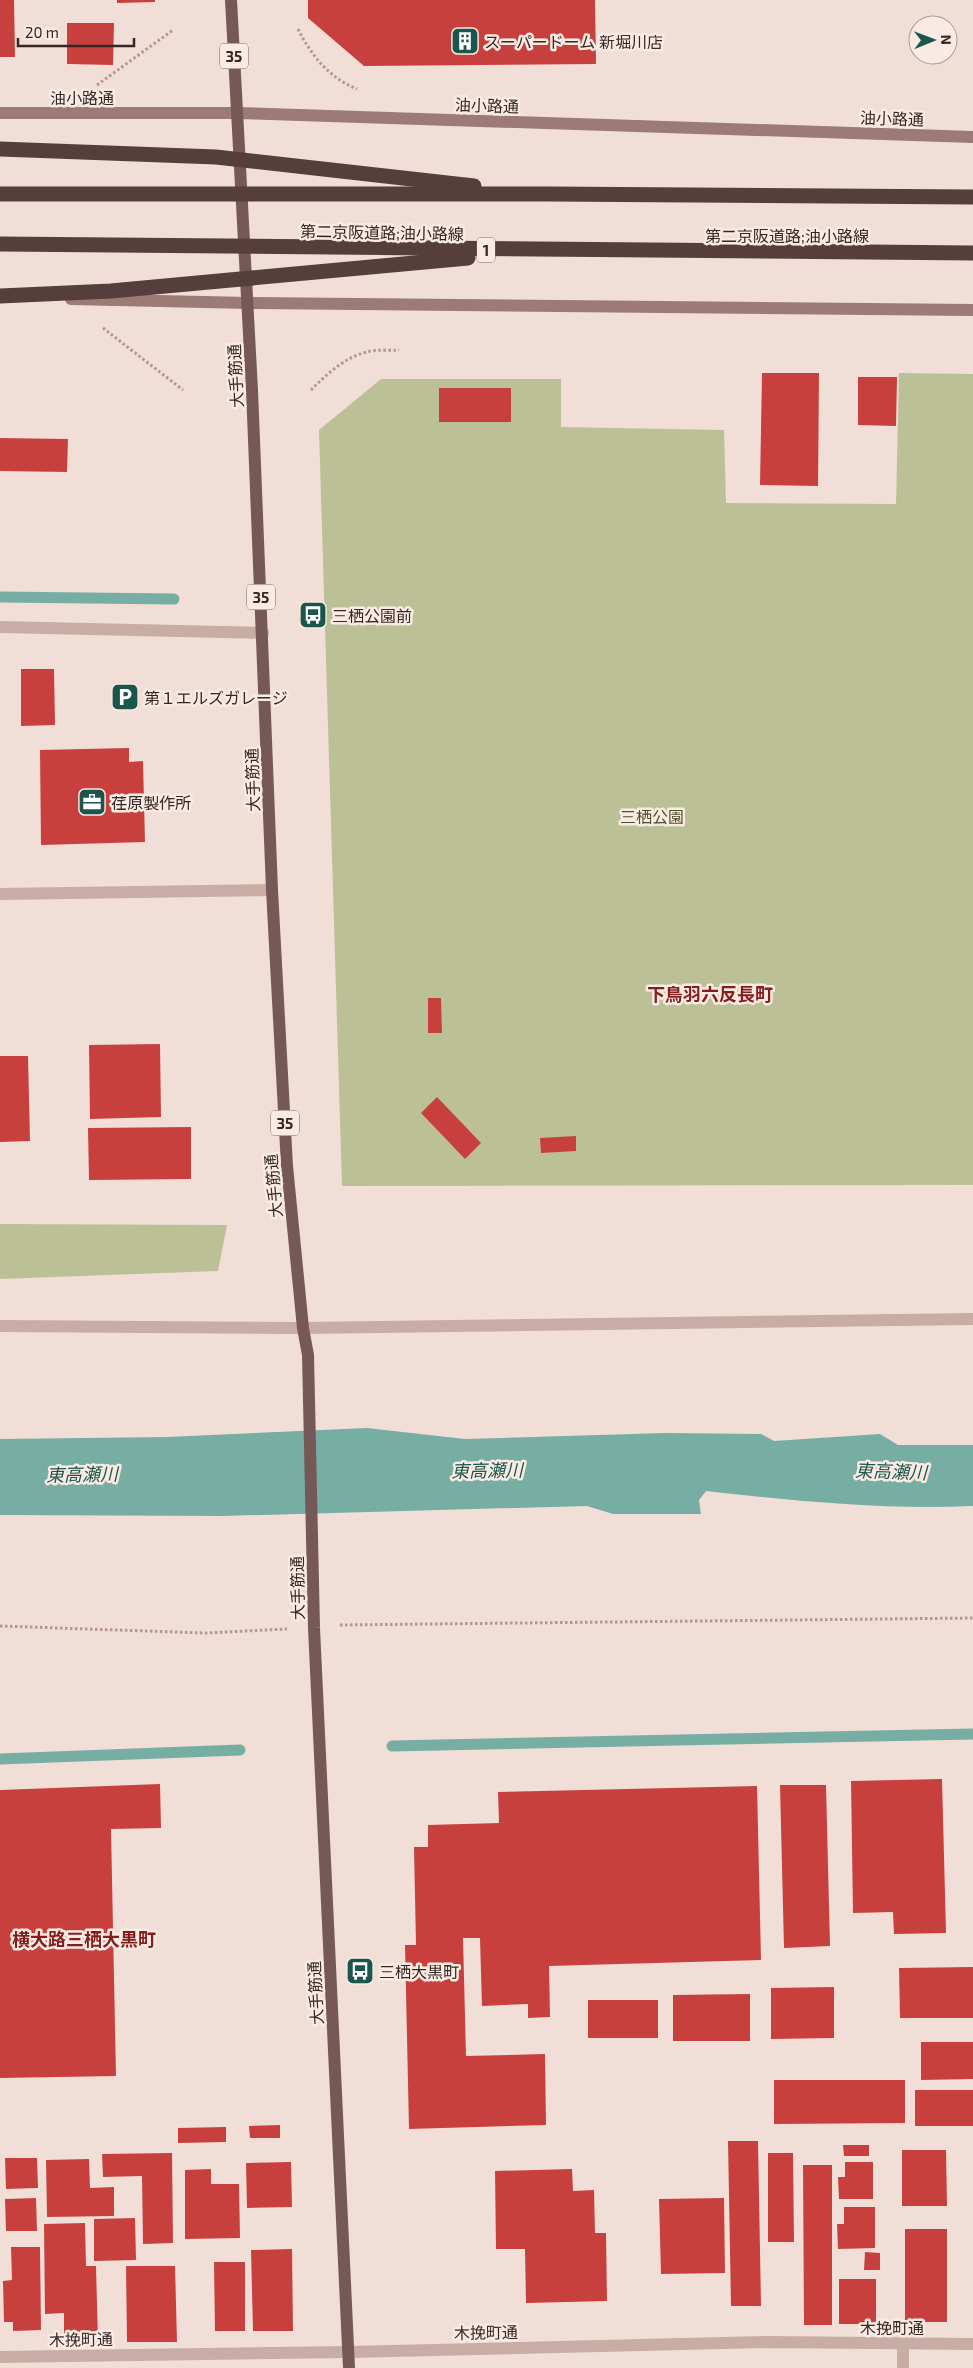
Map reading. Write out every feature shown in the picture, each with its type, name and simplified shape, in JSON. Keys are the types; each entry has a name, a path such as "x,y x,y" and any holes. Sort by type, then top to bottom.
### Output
{"highway":[{"path":"0,148 216,157 549,194"},
{"path":"0,194 549,194 973,197"},
{"name":"第二京阪道路;油小路線","path":"0,244 549,251 973,253"},
{"path":"0,297 111,291 549,251"}],"main road":[{"name":"大手筋通","path":"231,0 248,303 263,633 272,890 287,1166 303,1328 308,1355 314,1628 350,2368"}],"street":[{"name":"油小路通","path":"0,114 237,113 973,137"},
{"path":"0,297 248,303 973,310"},
{"path":"0,627 263,633"},
{"path":"0,894 272,890"},
{"path":"0,1326 303,1328 973,1319"},
{"name":"木挽町通","path":"0,2357 349,2352 768,2342 973,2344"},
{"path":"903,2344 903,2368"}],"path":[{"path":"298,29 307,48 320,64 336,78 362,90"},
{"path":"90,89 173,30"},
{"path":"96,322 183,390"},
{"path":"311,390 327,373 346,360 367,352 399,350"},
{"path":"0,1626 205,1633 362,1624 973,1618"}],"green space":[{"name":"三栖公園","path":"899,373 973,374 973,1185 342,1186 319,430 381,379 561,379 561,427 724,430 726,503 896,504"},
{"path":"0,1224 227,1225 218,1271 0,1279"}],"water":[{"name":"東高瀬川","path":"367,1428 465,1439 665,1433 761,1434 774,1441 880,1434 898,1445 973,1445 973,1506 873,1506 706,1491 699,1500 701,1514 613,1514 587,1506 223,1516 0,1515 0,1439 167,1437"}],"building":[{"path":"0,0 14,0 15,57 0,57"},
{"path":"117,0 155,0 155,2 117,3"},
{"name":"スーパードーム 新堀川店","path":"308,0 595,0 596,64 364,66 308,18"},
{"path":"67,23 114,23 113,65 67,64"},
{"path":"762,373 819,373 818,486 760,485"},
{"path":"858,377 897,377 896,426 858,425"},
{"path":"439,388 511,388 511,422 439,422"},
{"path":"0,438 68,439 67,472 0,471"},
{"path":"21,669 54,669 55,725 21,726"},
{"name":"荏原製作所","path":"129,748 129,762 143,761 145,842 41,845 40,750"},
{"path":"428,998 441,998 442,1033 428,1033"},
{"path":"160,1044 161,1117 90,1119 89,1045"},
{"path":"0,1056 28,1056 30,1141 0,1142"},
{"path":"437,1097 481,1143 465,1159 421,1113"},
{"path":"191,1127 191,1179 89,1180 88,1128"},
{"path":"576,1136 576,1151 541,1153 540,1138"},
{"path":"942,1779 946,1933 894,1934 893,1912 853,1913 851,1781"},
{"path":"160,1784 161,1828 111,1829 116,2076 0,2078 0,1790"},
{"path":"780,1785 826,1785 830,1946 784,1948"},
{"path":"757,1786 761,1960 549,1966 550,2017 528,2018 528,2004 482,2006 480,1938 463,1938 466,2056 545,2054 546,2125 409,2129 405,1945 416,1945 414,1847 428,1847 428,1825 499,1823 498,1792"},
{"path":"973,1967 973,2018 900,2018 899,1968"},
{"path":"834,1987 834,2038 771,2039 771,1988"},
{"path":"750,1994 750,2041 673,2041 673,1995"},
{"path":"588,2000 658,2000 658,2038 588,2038"},
{"path":"921,2042 973,2042 973,2079 921,2080"},
{"path":"774,2080 905,2080 905,2123 774,2124"},
{"path":"915,2090 973,2090 973,2126 915,2126"},
{"path":"280,2125 280,2138 250,2138 249,2126"},
{"path":"226,2127 226,2142 178,2143 178,2128"},
{"path":"728,2141 758,2141 761,2306 731,2306"},
{"path":"843,2145 869,2145 869,2156 844,2156"},
{"path":"902,2150 946,2150 947,2206 902,2206"},
{"path":"172,2153 173,2243 143,2244 142,2176 103,2177 102,2154"},
{"path":"768,2153 793,2153 794,2242 768,2242"},
{"path":"5,2158 37,2158 38,2188 6,2189"},
{"path":"89,2159 90,2188 114,2187 114,2216 47,2217 46,2160"},
{"path":"291,2162 292,2207 247,2208 246,2163"},
{"path":"845,2162 873,2162 873,2199 839,2199 838,2177 845,2177"},
{"path":"803,2165 832,2165 832,2325 804,2325"},
{"path":"211,2169 211,2184 239,2184 240,2238 185,2239 185,2170"},
{"path":"572,2169 573,2191 594,2190 595,2233 606,2233 607,2301 526,2303 525,2249 496,2249 495,2171"},
{"path":"36,2198 37,2231 6,2231 5,2199"},
{"path":"724,2198 725,2273 661,2274 659,2199"},
{"path":"844,2207 875,2207 875,2248 838,2249 837,2224 844,2224"},
{"path":"135,2218 136,2260 94,2261 94,2219"},
{"path":"85,2223 86,2266 96,2266 98,2342 64,2343 64,2313 45,2314 44,2224"},
{"path":"905,2229 947,2229 947,2322 905,2322"},
{"path":"11,2247 40,2247 41,2330 13,2331 13,2322 4,2322 3,2281 12,2280"},
{"path":"292,2249 293,2331 253,2331 251,2250"},
{"path":"865,2252 880,2253 880,2270 864,2270"},
{"path":"214,2262 245,2262 245,2331 215,2331"},
{"path":"126,2266 175,2266 177,2342 127,2342"},
{"path":"839,2279 876,2279 876,2324 839,2324"}],"waterway":[{"path":"0,597 174,599"},
{"path":"392,1746 973,1734"},
{"path":"0,1759 240,1750"}],"place":[{"name":"スーパードーム 新堀川店","path":"465,41"},
{"name":"三栖公園前","path":"313,615"},
{"name":"第１エルズガレージ","path":"125,697"},
{"name":"荏原製作所","path":"92,802"},
{"name":"三栖大黒町","path":"360,1971"}],"district":[{"name":"下鳥羽六反長町","path":"710,994"},
{"name":"横大路三栖大黒町","path":"84,1939"}]}
